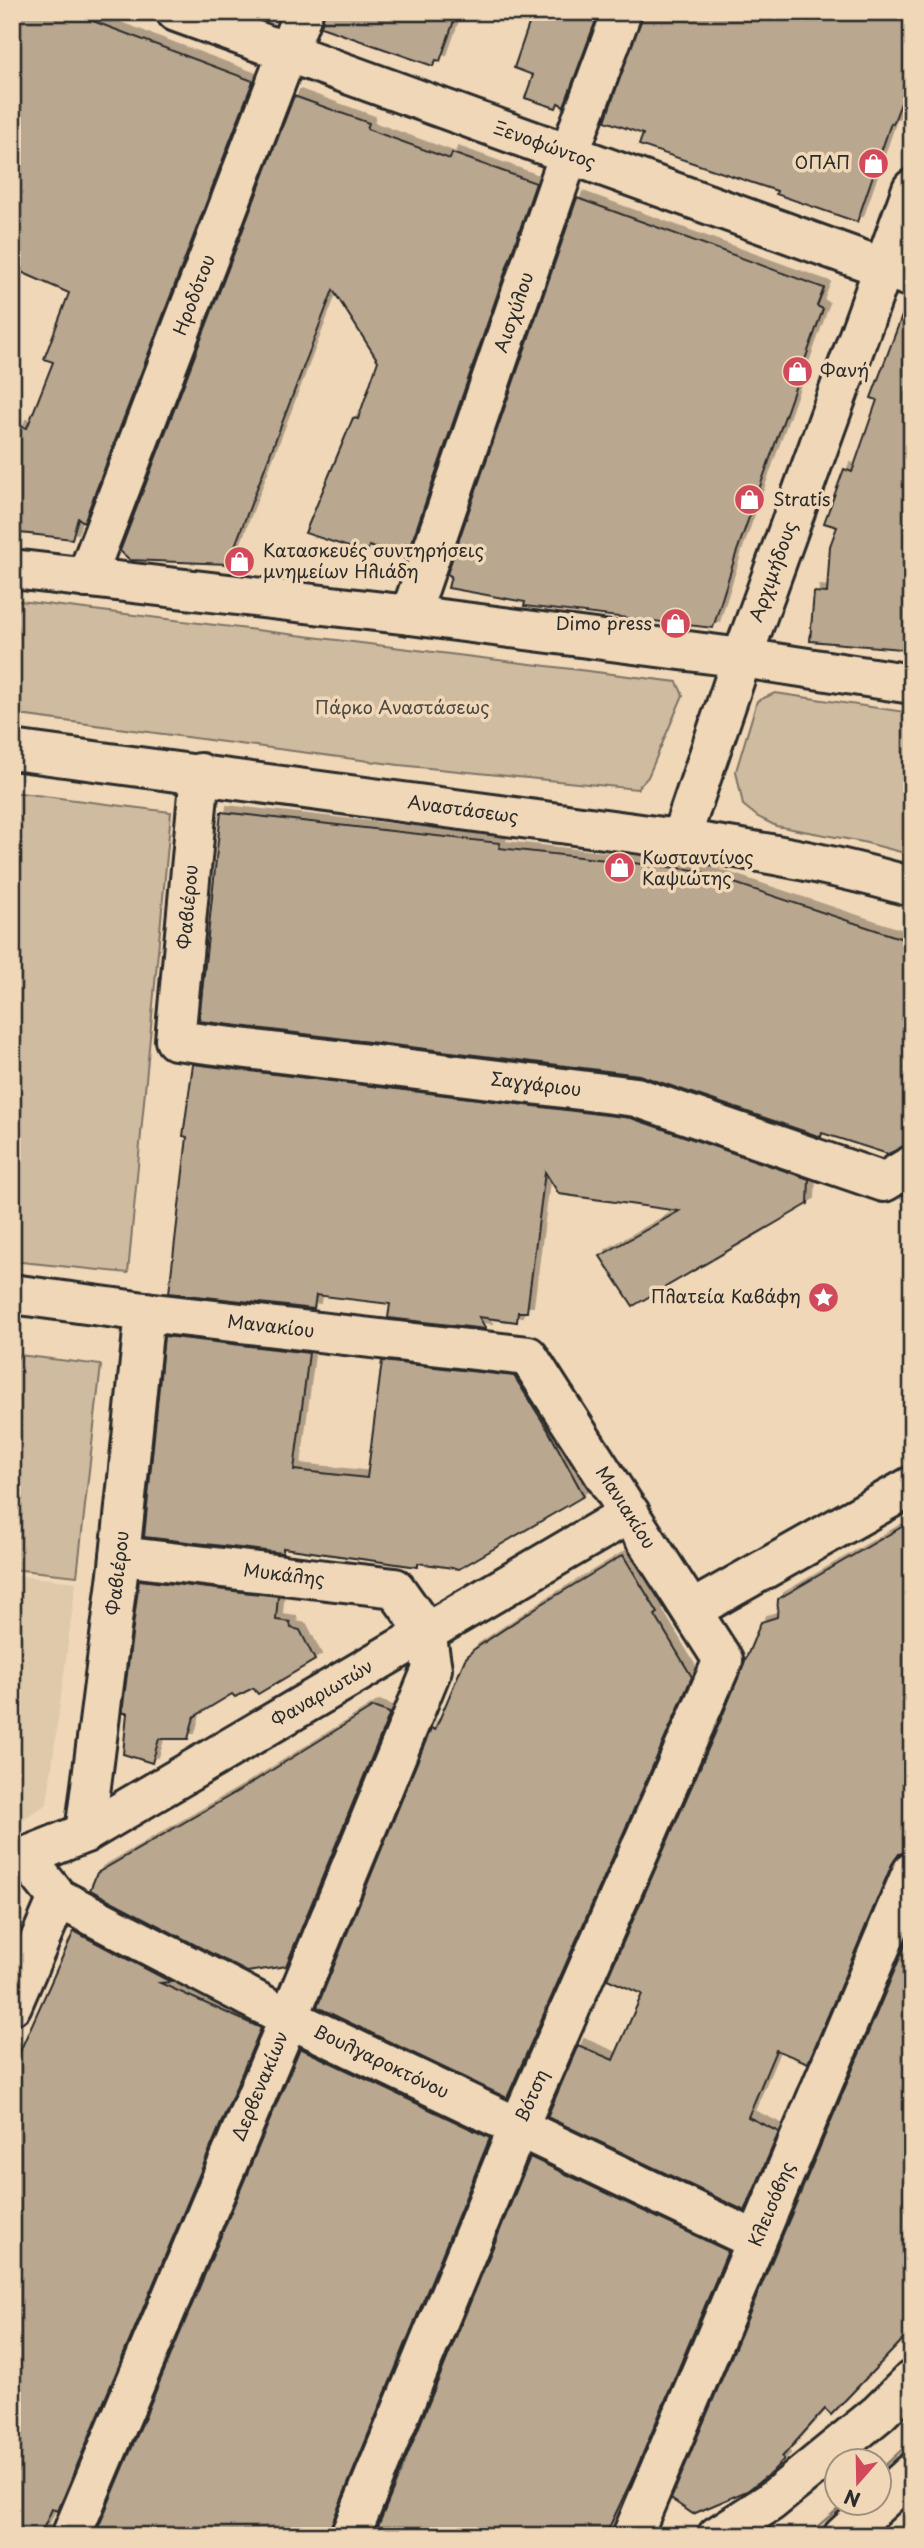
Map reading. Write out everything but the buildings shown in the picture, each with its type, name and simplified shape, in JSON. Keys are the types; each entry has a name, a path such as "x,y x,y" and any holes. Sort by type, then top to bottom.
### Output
{"street":[{"name":"Ξενοφώντος","path":"176,12 897,273"},
{"name":"Ηροδότου","path":"86,578 303,12"},
{"name":"Αισχύλου","path":"410,615 569,154 622,12"},
{"name":"Αρχιμήδους","path":"680,840 742,658 897,273 912,189"},
{"path":"12,569 410,615 742,658 912,684"},
{"name":"Αναστάσεως","path":"12,750 200,773 680,840 793,859 880,877 912,887"},
{"name":"Φαβιέρου","path":"175,1040 200,773"},
{"name":"Σαγγάριου","path":"175,1040 636,1097 898,1174"},
{"name":"Μανακίου","path":"12,1294 528,1356"},
{"name":"Φαβιέρου","path":"85,1833 120,1556 145,1312"},
{"name":"Μανιακίου","path":"528,1356 723,1660"},
{"path":"692,1610 912,1486"},
{"name":"Φαναριωτών","path":"19,1861 85,1833 630,1513"},
{"name":"Μυκάλης","path":"120,1556 395,1588 426,1633"},
{"name":"Δερβενακίων","path":"71,2536 289,2018 432,1669 426,1633"},
{"name":"Βότση","path":"350,2536 518,2128 723,1660"},
{"name":"Βουλγαροκτόνου","path":"19,1861 58,1898 289,2018 755,2241"},
{"name":"Κλεισόβης","path":"632,2536 912,1871"},
{"path":"12,2005 58,1898"},
{"path":"717,2536 770,2501 879,2413 912,2381"},
{"path":"843,2536 912,2473"}],"shaded area":[{"path":"12,1575 76,1582 47,1804 12,1826"}],"green space":[{"name":"Πάρκο Αναστάσεως","path":"12,600 677,682 683,695 648,777 637,789 399,765 12,714"},
{"path":"775,693 912,713 912,855 863,842 776,826 743,805 736,771 757,701"},
{"path":"12,792 171,812 128,1273 12,1261"},
{"path":"19,1355 101,1365 77,1576 12,1569 12,1369"},
{"path":"912,2440 912,2450 892,2469 892,2459"},
{"path":"830,2516 840,2516 817,2536 806,2536"}],"place":[{"name":"ΟΠΑΠ","path":"873,163"},
{"name":"Φανή","path":"797,371"},
{"name":"Stratis","path":"750,500"},
{"name":"Κατασκευές συντηρήσεις μνημείων Ηλιάδη","path":"240,561"},
{"name":"Dimo press","path":"675,624"},
{"name":"Κωσταντίνος Καψιώτης","path":"619,868"},
{"name":"Πλατεία Καβάφη","path":"824,1297"}]}
